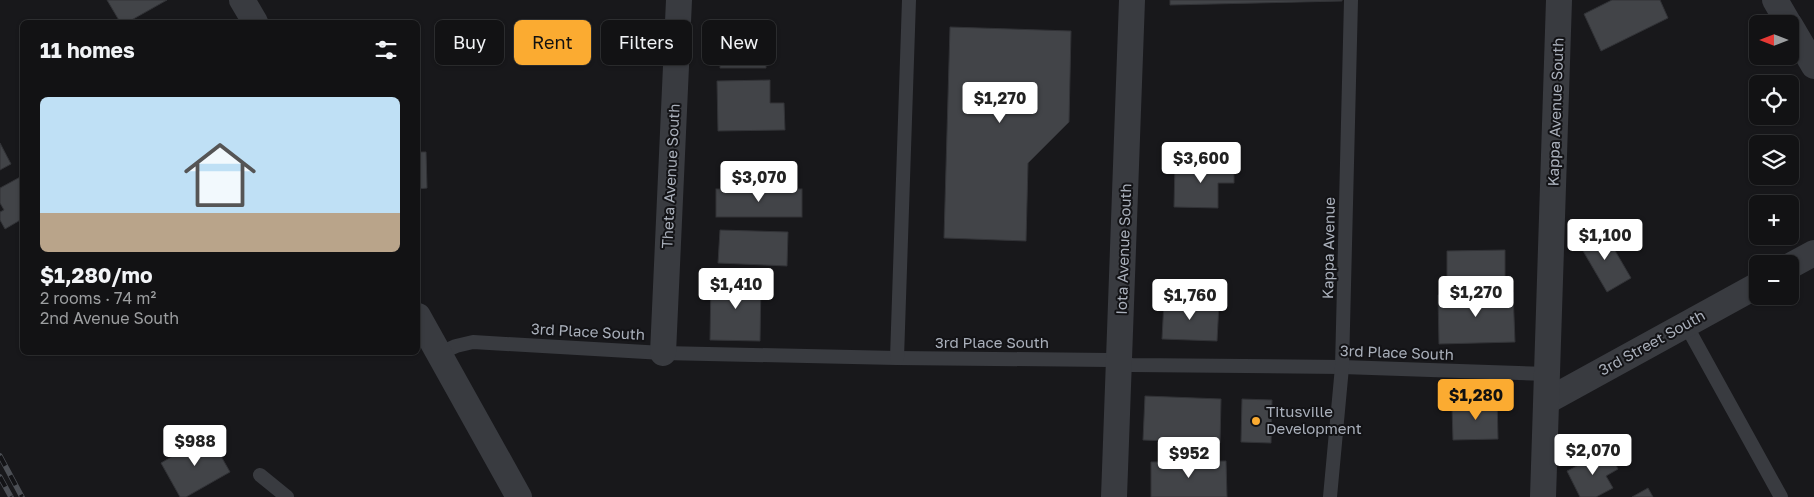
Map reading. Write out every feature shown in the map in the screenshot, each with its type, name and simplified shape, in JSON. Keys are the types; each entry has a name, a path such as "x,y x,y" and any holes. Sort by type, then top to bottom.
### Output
{"street":[{"path":"242,0 253,20"},
{"name":"Theta Avenue South","path":"663,353 679,0"},
{"name":"Iota Avenue South","path":"1114,497 1132,0"},
{"name":"Kappa Avenue South","path":"1543,497 1559,0"},
{"path":"1775,0 1784,15"},
{"path":"1799,40 1814,66"},
{"path":"1799,261 1814,253"},
{"name":"3rd Street South","path":"1546,401 1749,290"},
{"path":"420,320 519,497"}],"lane":[{"path":"897,358 909,0"},
{"name":"Kappa Avenue","path":"1330,497 1342,367 1351,0"},
{"path":"1686,325 1781,497"},
{"name":"3rd Place South","path":"438,354 456,346 473,342 663,353 1109,360 1132,365 1342,367 1548,374"},
{"path":"260,475 287,497"}],"building":[{"path":"107,0 167,0 132,20 119,20"},
{"path":"1170,0 1342,0 1342,1 1170,5"},
{"path":"1612,0 1660,0 1668,18 1601,51 1584,14"},
{"path":"950,27 1071,31 1069,122 1028,163 1026,241 944,238"},
{"path":"720,65 766,65 766,68 720,68"},
{"path":"770,80 770,103 784,103 785,130 718,131 717,81"},
{"path":"0,143 11,164 0,170"},
{"path":"420,152 426,152 427,188 420,189"},
{"path":"1175,163 1234,163 1234,183 1218,183 1218,208 1174,207"},
{"path":"20,177 20,220 5,229 0,220 0,212 4,210 0,203 0,188"},
{"path":"716,189 802,189 802,217 716,217"},
{"path":"720,230 788,232 787,266 718,263"},
{"path":"1603,230 1631,278 1607,292 1579,244"},
{"path":"1505,250 1505,283 1447,283 1447,251"},
{"path":"711,280 761,280 760,341 710,340"},
{"path":"1513,292 1515,342 1439,344 1438,295"},
{"path":"1164,301 1219,303 1217,341 1162,339"},
{"path":"1145,396 1221,399 1220,443 1143,440"},
{"path":"1497,396 1498,439 1453,440 1452,407 1480,406 1479,397"},
{"name":"Titusville Development","path":"1242,399 1272,400 1271,443 1241,442"},
{"path":"209,435 230,472 186,497 180,497 161,463"},
{"path":"1608,450 1618,469 1606,476 1613,488 1596,497 1580,497 1567,471"},
{"path":"1226,461 1227,497 1151,497 1151,462"},
{"path":"1648,488 1653,497 1632,497"}],"railway":[{"path":"0,456 22,497"},
{"path":"0,477 11,497"}],"place":[{"name":"Titusville Development","path":"1256,421"}]}
